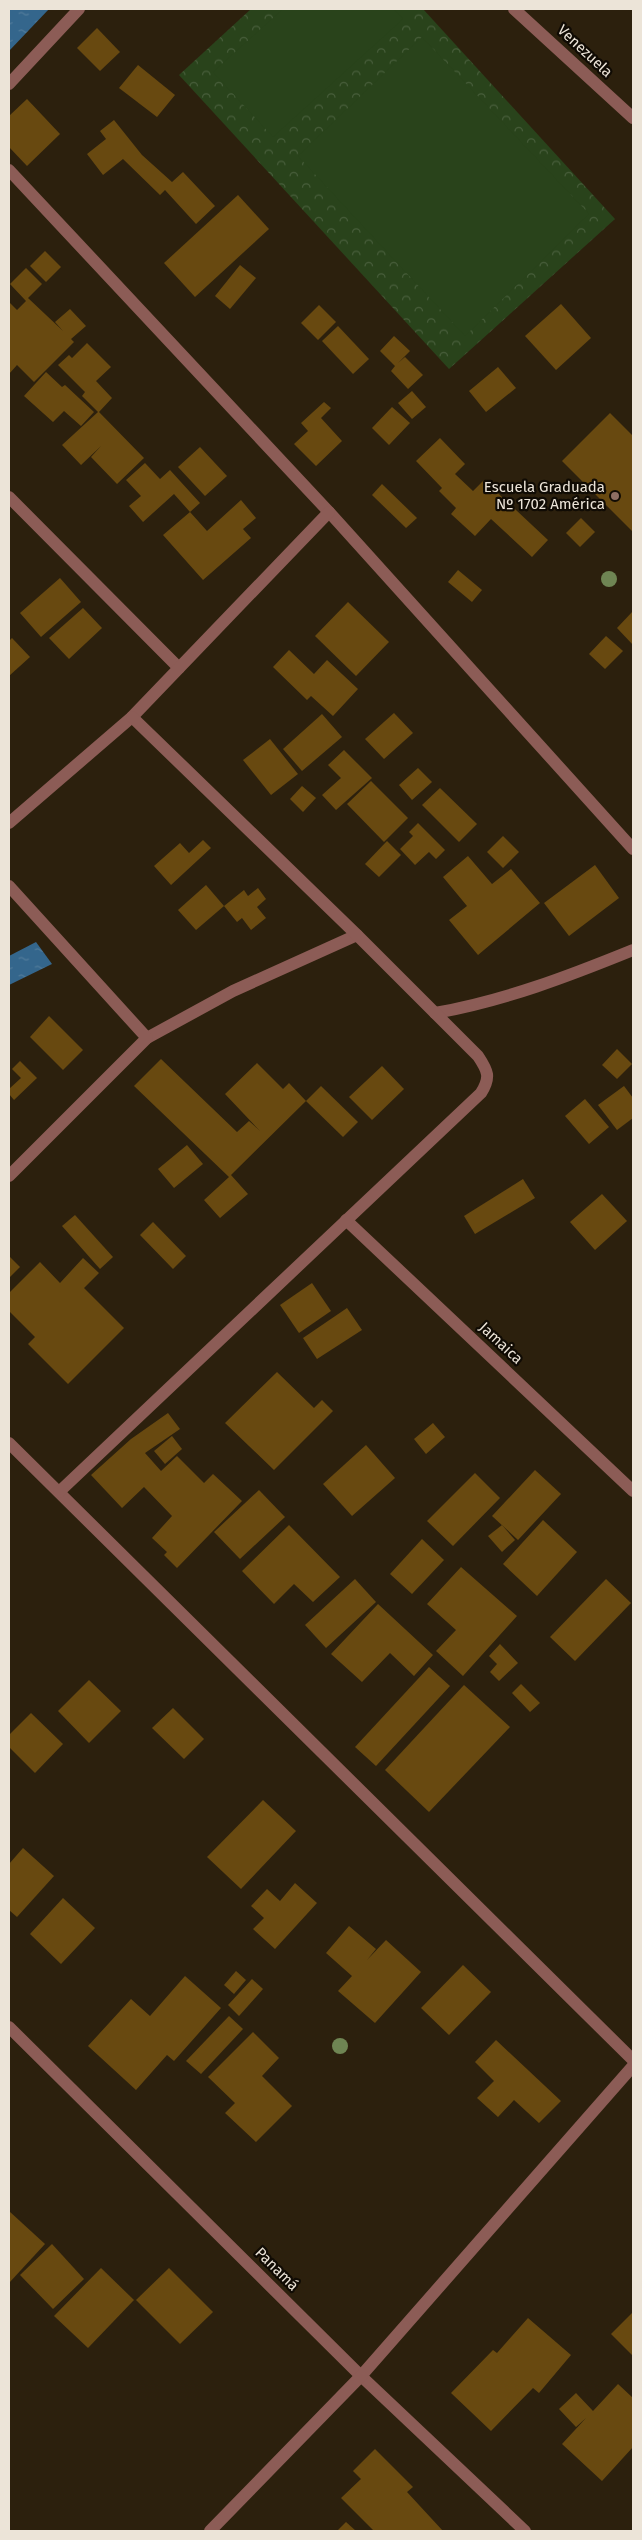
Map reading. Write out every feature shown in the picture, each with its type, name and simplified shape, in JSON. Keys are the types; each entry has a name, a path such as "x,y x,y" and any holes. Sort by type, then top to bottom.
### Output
{"street":[{"path":"9,84 79,9"},
{"name":"Venezuela","path":"514,9 633,118"},
{"path":"9,170 329,512 633,849"},
{"path":"9,497 179,668"},
{"path":"9,823 132,717 329,512"},
{"path":"59,1492 481,1093 489,1081 488,1070 478,1056 357,935 132,717"},
{"path":"9,886 147,1038"},
{"path":"9,1176 147,1038 233,992 357,935"},
{"path":"435,1013 474,1006 513,994 574,974 633,950"},
{"name":"Jamaica","path":"346,1220 633,1490"},
{"path":"9,1443 633,2060"},
{"name":"Panamá","path":"9,2027 361,2376 525,2531"},
{"path":"210,2531 361,2376 633,2066"}],"green space":[{"path":"251,9 423,9 615,219 449,369 179,75"},
{"path":"283,9 394,9 403,19 273,137 213,72"},
{"path":"422,37 589,214 465,336 298,156"}],"water":[{"path":"9,9 49,9 9,51"},
{"path":"36,942 52,964 9,985 9,956"}],"building":[{"path":"97,28 120,52 100,71 77,48"},
{"path":"138,65 175,95 157,117 119,88"},
{"path":"27,99 60,134 27,166 9,147 9,116"},
{"path":"114,120 142,155 172,182 183,172 215,206 196,224 165,190 160,195 123,159 103,175 87,154 106,139 100,131"},
{"path":"238,195 269,229 195,297 164,263"},
{"path":"45,251 61,267 46,282 30,266"},
{"path":"240,265 256,278 230,309 215,296"},
{"path":"26,268 42,284 28,298 63,331 55,322 70,309 86,326 71,339 74,342 34,382 17,365 9,374 9,302 17,310 26,301 10,284"},
{"path":"561,304 591,338 556,370 525,336"},
{"path":"319,305 336,322 318,340 301,323"},
{"path":"338,326 369,359 353,374 322,341"},
{"path":"394,336 410,351 398,363 405,357 423,375 408,389 391,371 395,366 380,351"},
{"path":"87,343 111,367 96,381 112,398 99,412 144,458 117,484 91,457 101,446 81,465 62,445 98,412 82,396 85,392 58,365 69,355 72,358"},
{"path":"498,367 516,388 486,412 469,391"},
{"path":"46,372 62,387 65,385 94,412 81,426 64,411 53,422 24,396"},
{"path":"412,391 426,407 412,419 398,403"},
{"path":"324,402 331,408 321,418 342,441 316,466 294,444 308,431 301,423"},
{"path":"392,407 410,423 389,445 372,428"},
{"name":"Escuela Graduada Nº 1702 América","path":"610,413 633,436 633,532 562,461"},
{"path":"440,438 465,464 455,474 473,491 484,480 548,540 532,557 491,519 475,536 451,514 456,508 439,491 442,488 416,461"},
{"path":"200,447 227,476 205,496 178,467"},
{"path":"145,463 160,479 170,470 200,503 190,512 174,494 143,522 129,506 141,496 126,480"},
{"path":"382,484 417,518 406,528 372,495"},
{"path":"241,500 256,518 243,529 251,538 203,580 163,535 190,512 207,531"},
{"path":"581,518 595,532 580,547 566,533"},
{"path":"458,570 482,590 472,602 448,582"},
{"path":"60,578 81,602 41,637 20,613"},
{"path":"348,602 389,642 356,676 315,636"},
{"path":"83,608 102,628 69,659 49,638"},
{"path":"633,611 633,645 617,628"},
{"path":"606,636 623,651 605,669 589,654"},
{"path":"12,638 30,657 9,676 9,641"},
{"path":"289,650 314,674 327,660 358,689 333,716 311,696 307,700 273,667"},
{"path":"394,713 413,733 384,759 365,739"},
{"path":"322,714 342,737 302,771 283,749"},
{"path":"270,739 298,774 271,795 243,760"},
{"path":"344,750 372,778 336,810 322,795 341,778 328,765"},
{"path":"418,768 432,782 412,800 399,785"},
{"path":"371,781 408,818 384,842 347,804"},
{"path":"302,786 316,798 303,812 290,799"},
{"path":"440,788 477,824 459,842 422,805"},
{"path":"418,823 445,850 436,859 429,852 415,865 400,849 413,836 409,832"},
{"path":"503,836 519,852 503,868 487,852"},
{"path":"203,840 211,848 171,885 154,866 180,843 189,853"},
{"path":"387,841 401,855 379,877 365,864"},
{"path":"468,856 492,884 511,869 540,903 478,955 449,920 467,906 443,877"},
{"path":"595,865 619,898 569,936 544,903"},
{"path":"206,885 224,906 196,930 178,910"},
{"path":"258,888 266,899 257,907 266,918 251,930 242,918 237,922 224,906 244,890 248,896"},
{"path":"49,1016 83,1050 63,1070 30,1037"},
{"path":"617,1049 632,1064 617,1079 602,1065"},
{"path":"161,1059 237,1132 249,1121 260,1131 225,1094 257,1063 283,1089 289,1083 306,1101 231,1175 248,1194 220,1218 204,1200 229,1177 134,1086"},
{"path":"20,1061 37,1078 14,1100 9,1094 9,1089 21,1078 12,1069"},
{"path":"382,1066 404,1089 372,1120 349,1097"},
{"path":"321,1086 358,1122 343,1137 306,1101"},
{"path":"624,1086 633,1098 633,1118 617,1130 598,1105"},
{"path":"585,1099 609,1127 589,1144 565,1116"},
{"path":"187,1145 203,1164 174,1188 158,1169"},
{"path":"523,1179 535,1198 475,1234 464,1216"},
{"path":"602,1194 627,1221 595,1250 570,1222"},
{"path":"75,1215 113,1257 100,1269 62,1226"},
{"path":"153,1222 186,1256 173,1269 140,1235"},
{"path":"9,1256 20,1267 9,1278"},
{"path":"83,1258 99,1273 84,1288 124,1328 68,1384 28,1344 35,1337 9,1311 9,1293 40,1262 60,1283"},
{"path":"312,1283 331,1311 299,1333 280,1305"},
{"path":"347,1308 362,1330 317,1359 303,1338"},
{"path":"277,1372 314,1408 322,1400 333,1411 274,1470 225,1423"},
{"path":"168,1413 180,1429 145,1453 161,1471 177,1456 204,1483 213,1474 242,1501 177,1568 164,1555 167,1552 152,1538 172,1516 144,1487 122,1508 91,1475 131,1439"},
{"path":"433,1423 445,1437 426,1454 414,1439"},
{"path":"172,1436 182,1449 165,1464 154,1451"},
{"path":"366,1445 395,1478 352,1516 323,1484"},
{"path":"535,1470 561,1494 518,1540 492,1516"},
{"path":"475,1473 500,1498 453,1546 427,1521"},
{"path":"259,1490 285,1517 240,1559 214,1532"},
{"path":"543,1520 577,1552 537,1596 503,1564"},
{"path":"289,1525 340,1577 313,1602 294,1584 274,1604 242,1571"},
{"path":"502,1525 515,1540 502,1552 488,1536"},
{"path":"422,1539 444,1560 412,1594 390,1574"},
{"path":"461,1567 517,1616 463,1676 436,1651 456,1630 427,1604"},
{"path":"355,1579 376,1602 326,1648 305,1625"},
{"path":"606,1579 631,1603 575,1661 550,1637"},
{"path":"378,1604 433,1655 414,1676 390,1653 362,1682 331,1654"},
{"path":"500,1644 518,1663 499,1681 490,1672 497,1664 489,1656"},
{"path":"429,1667 450,1686 376,1766 355,1747"},
{"path":"89,1680 121,1711 89,1743 58,1711"},
{"path":"521,1684 540,1703 530,1712 512,1693"},
{"path":"464,1685 510,1727 429,1812 385,1770"},
{"path":"173,1708 204,1739 184,1759 152,1728"},
{"path":"31,1713 63,1744 35,1773 9,1747 9,1735"},
{"path":"263,1800 296,1831 241,1889 207,1857"},
{"path":"23,1848 54,1876 17,1917 9,1910 9,1864"},
{"path":"295,1883 317,1903 275,1949 253,1929 264,1918 251,1906 267,1889 280,1901"},
{"path":"63,1898 95,1928 61,1964 30,1934"},
{"path":"349,1926 376,1949 367,1960 386,1940 421,1972 375,2023 338,1991 352,1976 326,1953"},
{"path":"463,1965 491,1992 449,2035 421,2008"},
{"path":"236,1971 246,1980 234,1994 224,1985"},
{"path":"185,1976 221,2008 174,2061 167,2055 136,2090 88,2046 131,1999 150,2016"},
{"path":"252,1979 263,1989 239,2016 228,2005"},
{"path":"229,2016 243,2029 201,2074 186,2061"},
{"path":"253,2032 279,2058 262,2076 292,2106 256,2142 225,2113 235,2103 208,2077"},
{"path":"496,2040 561,2101 539,2123 514,2100 498,2117 477,2098 494,2081 475,2062"},
{"path":"9,2211 45,2244 9,2283"},
{"path":"52,2244 84,2279 53,2309 20,2275"},
{"path":"101,2268 134,2300 88,2348 54,2316"},
{"path":"169,2268 213,2312 180,2344 136,2300"},
{"path":"632,2313 633,2315 633,2356 611,2334"},
{"path":"528,2318 571,2355 539,2393 533,2388 491,2431 451,2393 493,2350 497,2353"},
{"path":"618,2384 633,2398 633,2447 602,2481 562,2444 586,2418 576,2427 559,2409 576,2393 593,2411"},
{"path":"375,2449 413,2487 407,2492 443,2531 374,2531 341,2498 361,2479 353,2471"},
{"path":"346,2522 356,2531 337,2531"}],"place":[{"name":"Escuela Graduada Nº 1702 América","path":"615,496"}]}
